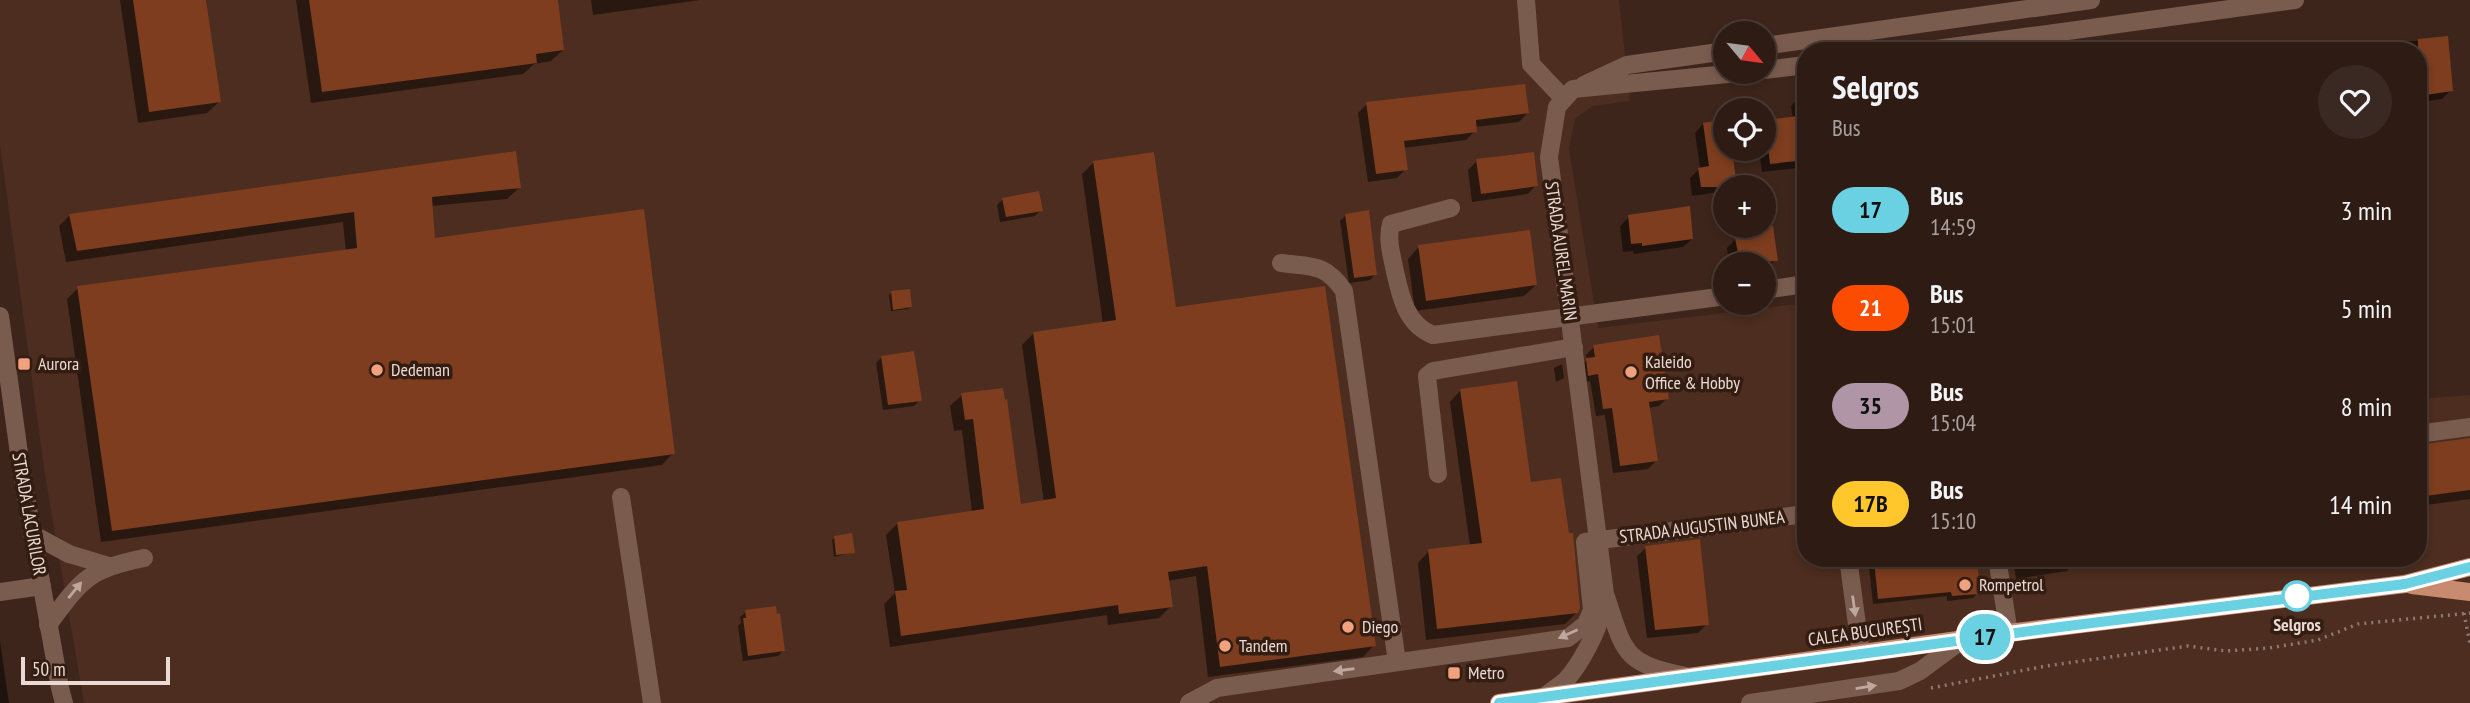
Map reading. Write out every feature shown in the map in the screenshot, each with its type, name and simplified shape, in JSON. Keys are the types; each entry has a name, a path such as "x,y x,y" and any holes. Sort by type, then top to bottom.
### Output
{"main road":[{"name":"CALEA BUCUREȘTI","path":"1499,703 1962,640 2405,584 2470,567"},
{"name":"CALEA BUCUREȘTI","path":"2405,584 2470,592"}],"street":[{"path":"1526,0 1531,64 1568,94 1711,76 1713,72"},
{"path":"1776,44 2043,3 2091,0"},
{"path":"1988,42 2295,0"},
{"path":"1568,94 1627,65 1713,53"},
{"path":"1776,69 1797,66"},
{"name":"STRADA AUREL MARIN","path":"1568,94 1557,107 1549,157 1605,594 1623,647 1637,661 1658,670 1694,677"},
{"path":"1451,208 1391,224 1388,236 1402,302 1422,331 1433,335 1713,298"},
{"path":"1281,263 1322,269 1334,276 1344,291 1397,662"},
{"path":"1776,288 1797,285"},
{"name":"STRADA LACURILOR","path":"0,316 22,475 61,698"},
{"path":"1438,474 1427,376 1433,371 1574,347"},
{"path":"2427,433 2470,427"},
{"path":"621,498 652,703"},
{"name":"STRADA AUGUSTIN BUNEA","path":"1598,541 1797,515"},
{"path":"32,534 69,554 109,566"},
{"path":"1189,703 1217,688 1568,638 1586,624 1592,610 1585,542 1598,541"},
{"path":"48,625 82,581 109,566 144,558"},
{"path":"1849,567 1861,654"},
{"path":"1998,567 2009,634"},
{"name":"STRADA LACURILOR","path":"0,592 42,586"},
{"name":"STRADA AUREL MARIN","path":"1544,697 1567,679 1578,664 1599,623 1605,594"},
{"path":"1750,703 1899,681 1920,671 1962,640"}],"path":[{"path":"2464,613 2470,644"},
{"path":"1931,688 2046,666 2188,646 2226,651 2269,648 2318,640 2358,624 2470,613"}],"shaded area":[{"path":"0,0 1619,0 1630,101 1592,106 1575,119 1569,149 1598,328 1713,314 1776,315 1776,307 1797,304 1797,567 2427,567 2427,398 2470,395 2470,703 84,703 45,475 0,145"}],"building":[{"path":"133,0 206,0 221,102 149,112"},
{"path":"309,0 558,0 564,50 536,54 537,63 322,92"},
{"path":"2448,36 2453,91 2427,95 2427,42 2418,42 2418,39"},
{"path":"1525,84 1529,113 1476,120 1477,132 1404,141 1408,170 1376,174 1366,102"},
{"path":"1797,116 1797,161 1770,164 1770,161 1776,161 1776,119"},
{"path":"1713,121 1713,161 1734,161 1735,175 1713,175 1713,187 1701,187 1698,168 1709,166 1703,123"},
{"name":"Dedeman","path":"516,151 521,188 432,197 435,238 644,209 675,454 112,531 77,286 357,248 354,212 77,251 69,214"},
{"path":"1154,152 1176,307 1325,286 1376,646 1220,667 1207,566 1168,572 1173,607 1119,614 1118,605 901,636 895,591 907,590 897,522 984,509 973,419 965,420 961,393 1003,388 1005,400 1007,399 1021,504 1056,498 1033,332 1116,320 1093,161"},
{"path":"1534,152 1538,186 1481,194 1476,159"},
{"path":"1039,191 1043,211 1006,217 1002,198"},
{"path":"1690,206 1693,239 1642,246 1642,243 1631,244 1628,215"},
{"path":"1369,210 1377,275 1354,278 1345,214"},
{"path":"1530,230 1537,285 1426,301 1418,245"},
{"path":"1735,238 1775,238 1778,261 1776,252 1738,252"},
{"path":"910,289 912,307 893,310 891,291"},
{"name":"Kaleido Office & Hobby","path":"1659,335 1669,399 1649,402 1658,461 1620,466 1612,408 1603,409 1598,374 1588,376 1586,358 1595,357 1593,345"},
{"path":"914,351 922,401 888,405 881,356"},
{"path":"1517,381 1531,482 1561,478 1569,533 1573,533 1580,608 1578,613 1437,629 1428,549 1482,543 1460,389"},
{"path":"2470,438 2470,490 2427,496 2427,444"},
{"path":"852,533 855,553 836,555 834,536"},
{"path":"1700,539 1709,625 1655,630 1645,546"},
{"path":"1875,567 1978,567 1980,594 1952,596 1951,592 1878,599"},
{"path":"776,606 777,614 780,613 785,651 748,656 743,618 746,618 745,610"}],"bus line":[{"name":"17","path":"1499,703 2060,627 2405,584 2470,567"}],"place":[{"name":"Aurora","path":"24,364"},
{"name":"Dedeman","path":"377,370"},
{"name":"Kaleido Office & Hobby","path":"1631,372"},
{"name":"Rompetrol","path":"1965,585"},
{"name":"Selgros","path":"2297,596"},
{"name":"Diego","path":"1348,627"},
{"name":"Tandem","path":"1225,646"},
{"name":"Metro","path":"1454,673"}]}
